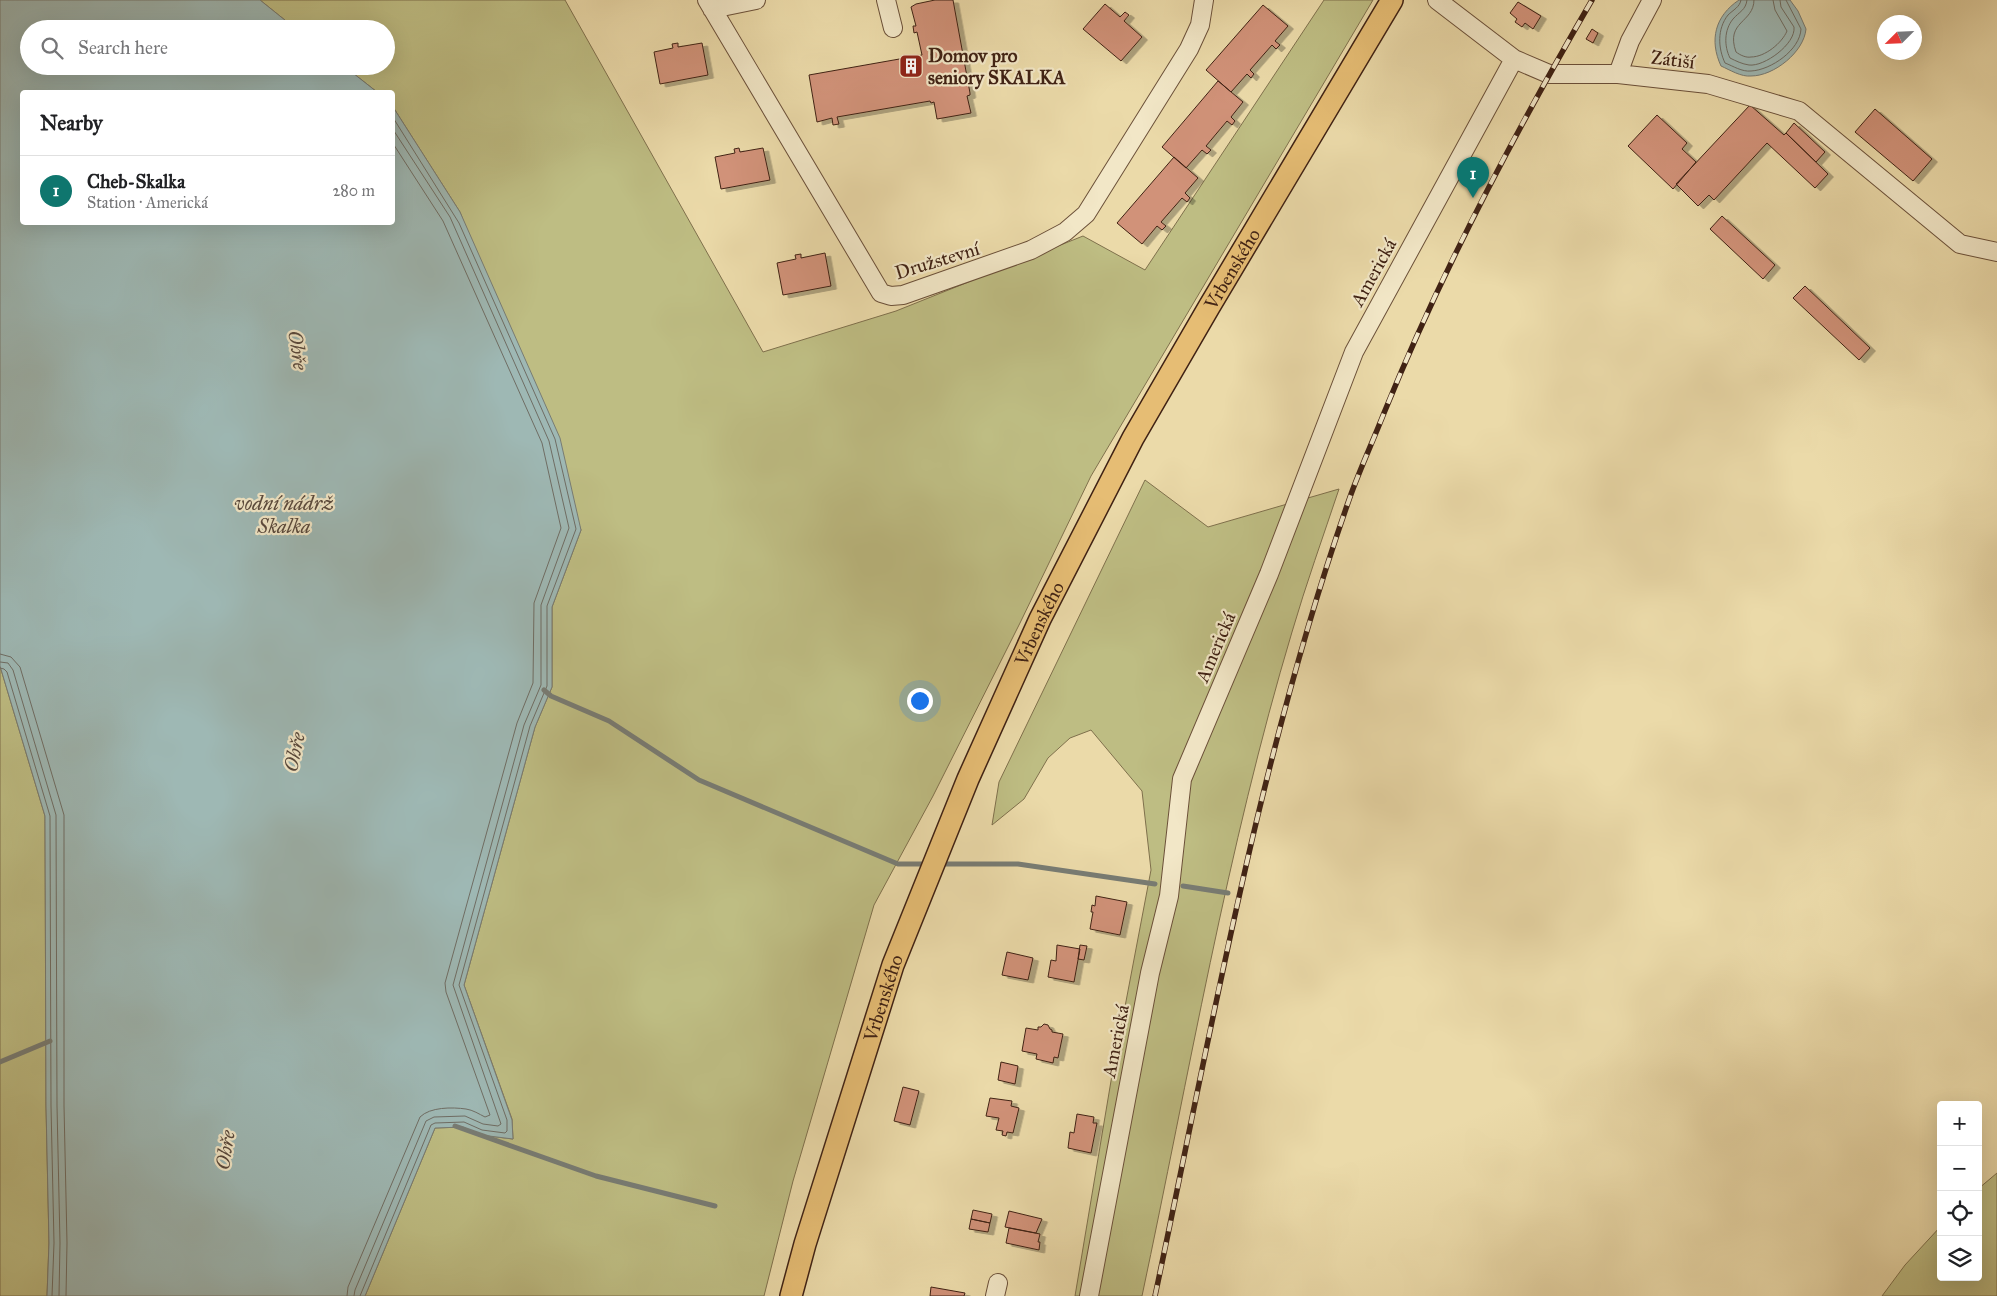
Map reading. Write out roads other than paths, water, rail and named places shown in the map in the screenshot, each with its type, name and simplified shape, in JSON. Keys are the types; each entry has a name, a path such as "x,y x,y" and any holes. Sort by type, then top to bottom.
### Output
{"main road":[{"name":"Vrbenského","path":"791,1296 805,1244 893,965 968,779 1040,620 1133,438 1208,307 1392,0"}],"street":[{"path":"709,5 756,0"},
{"path":"886,0 893,28"},
{"name":"Družstevní","path":"709,5 881,293 891,296 903,295 1030,250 1065,232 1086,214 1189,49 1200,25 1204,0"},
{"path":"1437,0 1514,59 1549,74 1618,74"},
{"name":"Zátiší","path":"1652,0 1630,41 1618,74 1708,84 1799,111 1960,244 1997,252"},
{"name":"Americká","path":"1089,1296 1150,972 1169,896 1182,779 1269,574 1354,352 1514,59"}],"water":[{"name":"vodní nádrž Skalka","path":"0,0 260,0 285,20 20,20 20,75 355,75 374,90 20,90 20,225 395,225 395,110 460,212 560,438 581,530 552,607 552,687 535,727 464,985 512,1120 513,1139 481,1135 463,1127 435,1128 365,1296 47,1296 49,1243 46,1106 45,816 0,666"},
{"path":"1739,0 1790,0 1798,11 1806,29 1804,38 1794,54 1769,72 1747,76 1721,66 1715,47 1717,29 1724,13"}],"waterway":[{"path":"544,690 551,696 609,721 699,780 898,864 928,864"},
{"path":"939,864 1018,864 1155,884"},
{"path":"1183,886 1228,893"},
{"path":"0,1062 50,1041"},
{"path":"455,1126 596,1176 715,1206"}],"railway":[{"path":"1155,1296 1218,994 1263,793 1289,693 1350,497 1406,360 1480,203 1592,0"}],"place":[{"name":"Domov pro seniory SKALKA","path":"911,66"},
{"name":"Cheb-Skalka","path":"1473,198"}],"water label":[{"name":"Ohře","path":"298,350"},
{"name":"Ohře","path":"294,752"},
{"name":"Ohře","path":"225,1150"}]}
